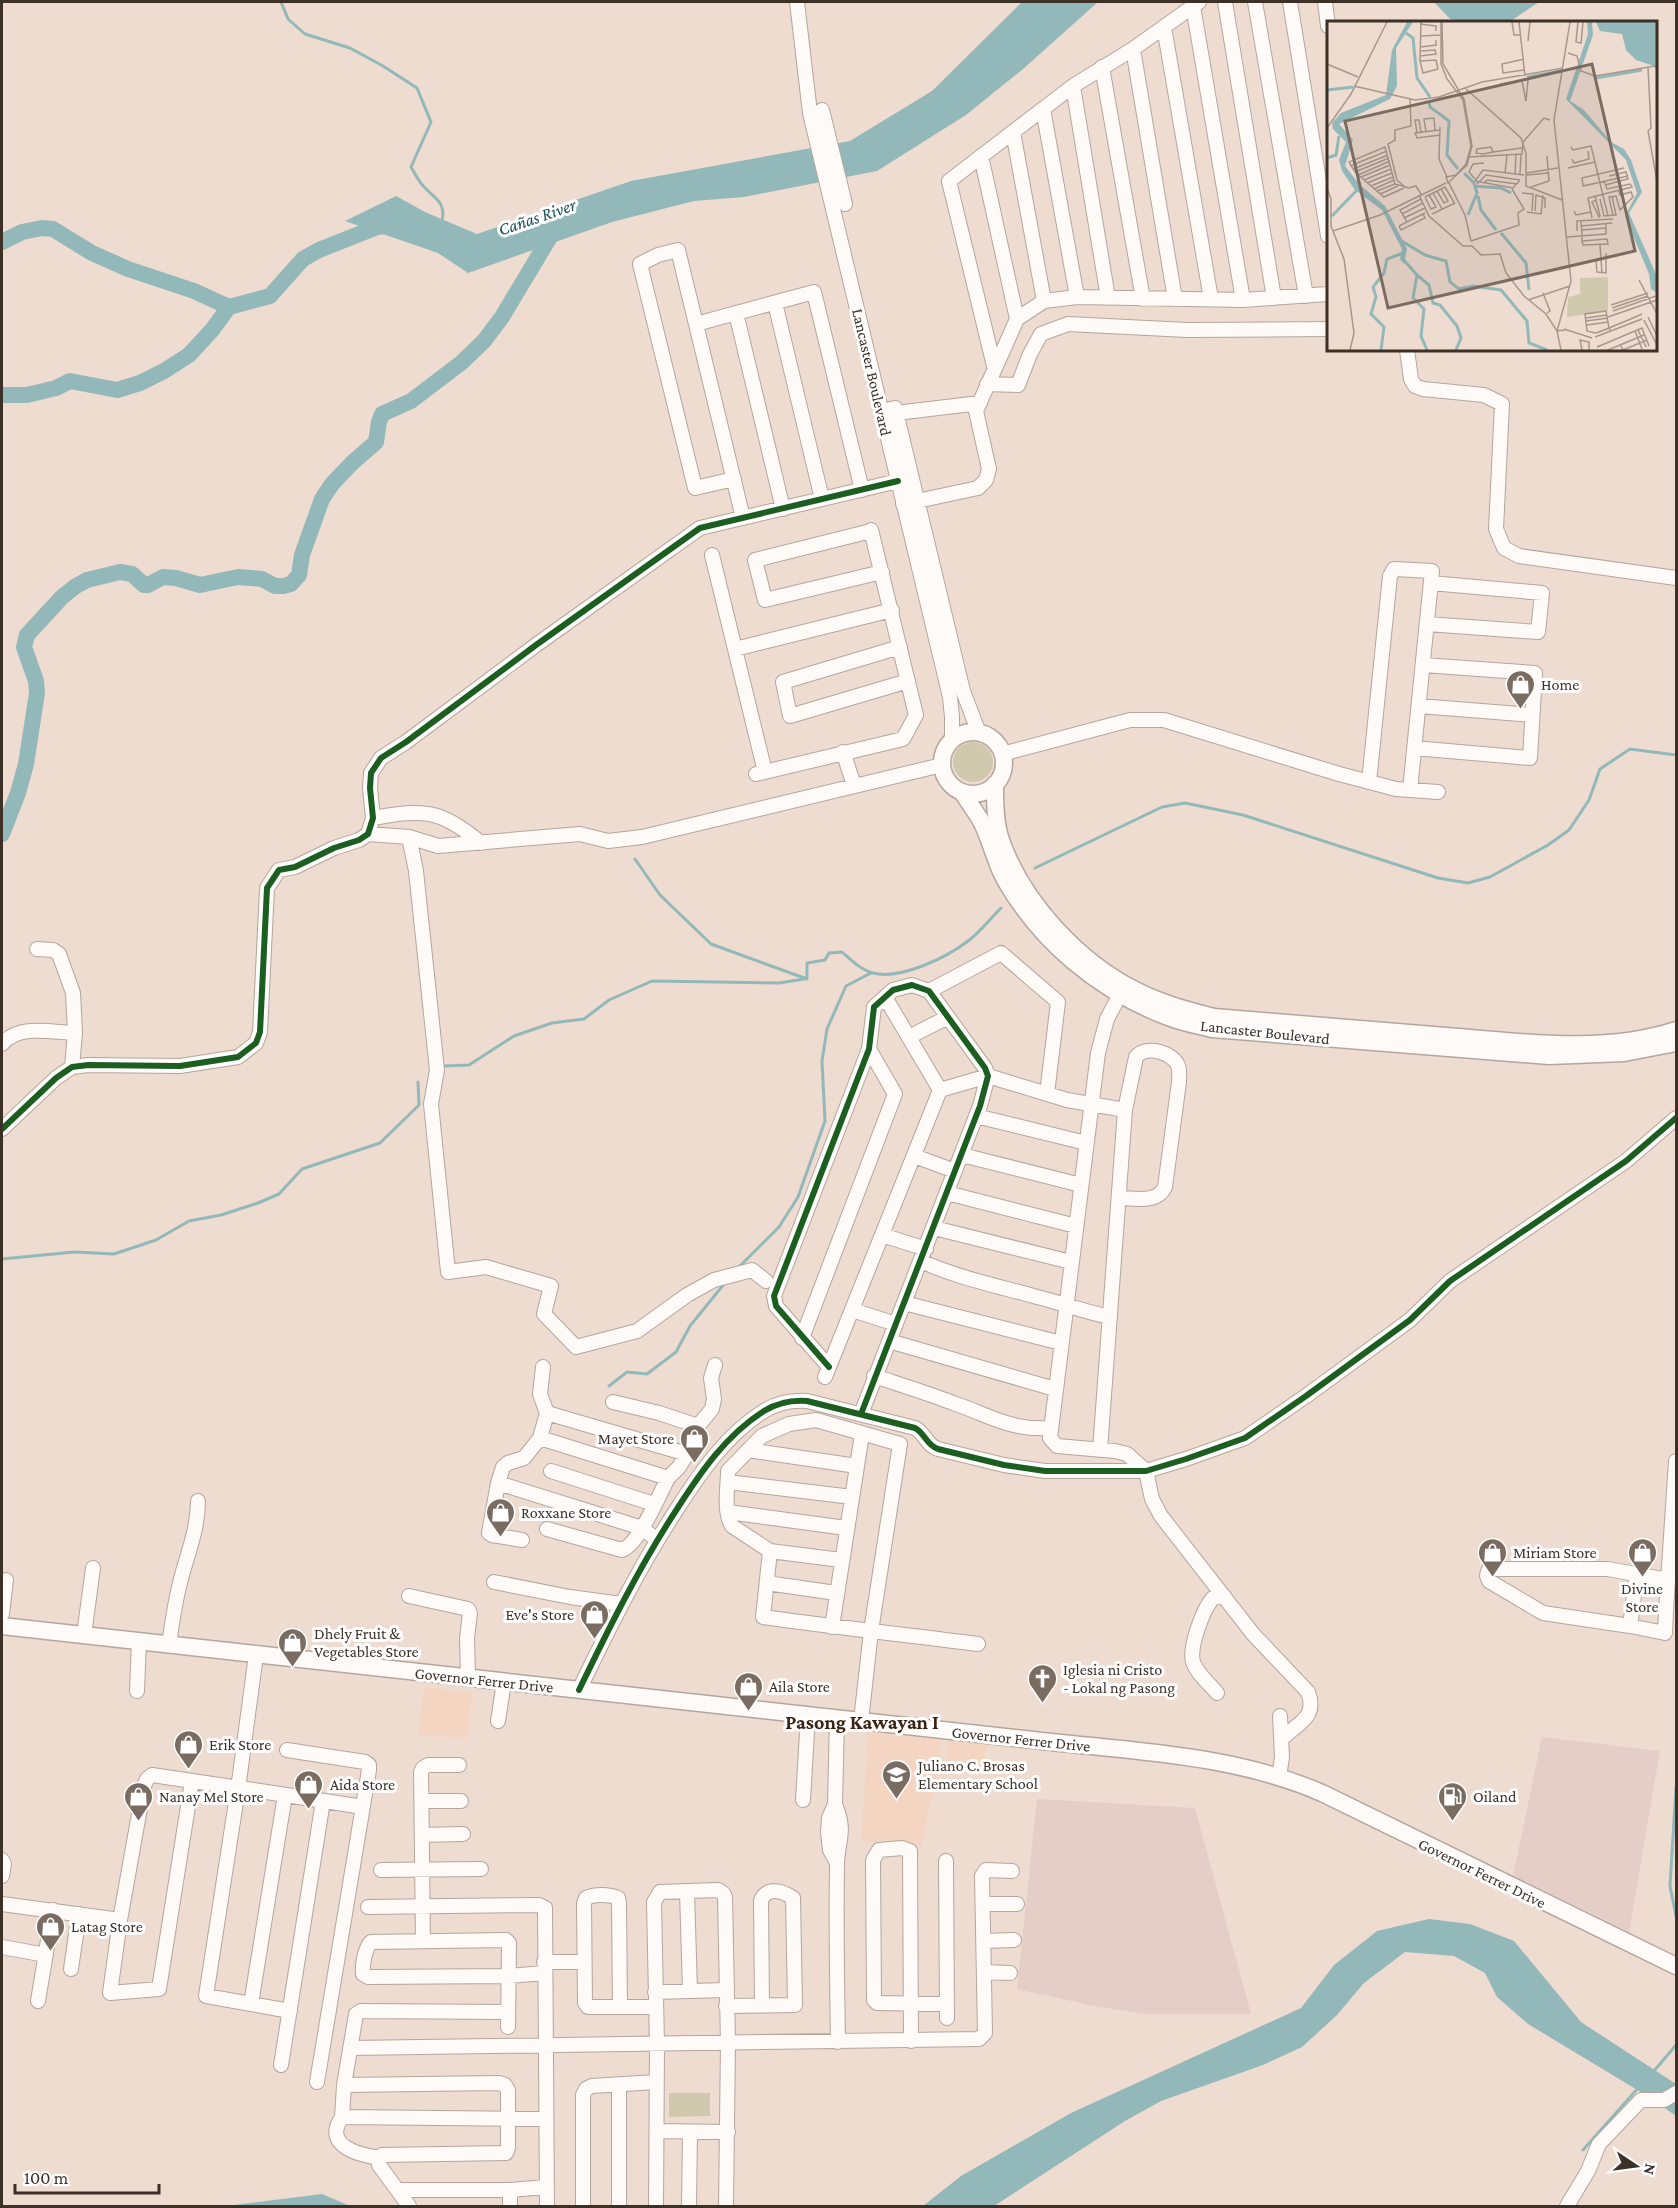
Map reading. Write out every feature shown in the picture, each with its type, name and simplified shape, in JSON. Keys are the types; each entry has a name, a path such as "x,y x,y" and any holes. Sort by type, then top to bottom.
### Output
{"main road":[{"path":"968,732 980,733 995,741 1002,754 1003,768 995,784 980,793 962,792 948,782 942,765 945,749 952,740 968,732"},
{"name":"Lancaster Boulevard","path":"995,784 995,814 1001,842 1015,872 1046,917 1072,945 1123,989 1169,1018 1224,1030 1549,1056 1624,1053 1677,1043"},
{"name":"Lancaster Boulevard","path":"962,792 980,820 1005,878 1036,924 1063,954 1095,979 1174,1006 1214,1017 1550,1044 1624,1041 1657,1036 1677,1030"},
{"name":"Governor Ferrer Drive","path":"2,1626 837,1718 1144,1753 1228,1765 1279,1777 1322,1793 1677,1966"}],"street":[{"name":"Lancaster Boulevard","path":"797,2 816,111 839,205 891,411 918,500 963,691 980,733"},
{"path":"1225,2 1274,298"},
{"path":"1255,2 1306,296"},
{"path":"1290,2 1327,224"},
{"path":"1324,2 1328,21"},
{"path":"994,366 949,181 1072,86 1133,49 1196,4 1243,300"},
{"path":"1164,27 1211,299"},
{"path":"1133,49 1175,299"},
{"path":"1102,67 1143,299"},
{"path":"1072,86 1108,298"},
{"path":"1043,109 1077,297"},
{"path":"1013,132 1044,301"},
{"path":"981,156 1017,319"},
{"path":"734,479 695,488 640,264 658,255 678,250 734,479 743,518"},
{"path":"696,324 814,292 862,490"},
{"path":"903,504 978,488 986,480 988,469 976,411 994,366 1017,319 1044,301 1077,297 1243,300 1327,294"},
{"path":"775,303 822,499"},
{"path":"736,313 783,509"},
{"path":"987,384 1018,385 1030,354 1041,334 1068,324 1187,330 1327,329"},
{"path":"1407,351 1411,379 1415,386 1424,389 1484,395 1502,404 1496,529 1504,548 1519,556 1677,578"},
{"path":"891,411 980,403"},
{"name":"Lancaster Boulevard","path":"891,411 898,481 950,697 952,740"},
{"path":"368,834 373,818 370,781 381,758 700,528 898,481"},
{"path":"712,555 735,649 760,773 903,739 916,716 892,610 871,530 755,560 765,600 882,572"},
{"path":"1369,782 1390,576 1394,569 1432,571 1410,790"},
{"path":"1427,624 1538,632 1542,593 1431,584"},
{"path":"735,649 892,610"},
{"path":"900,647 783,682 790,716 908,681"},
{"path":"1414,748 1530,758 1535,673 1423,665"},
{"path":"1419,706 1532,715"},
{"path":"1002,754 1130,720 1164,720 1369,782 1396,789 1438,792"},
{"path":"843,752 854,785"},
{"path":"2,1129 56,1078 72,1067 88,1065 180,1066 238,1057 256,1043 260,1032 262,1009 267,888 279,870 295,867 368,834 409,837 438,846 580,834 608,841 642,837 942,765"},
{"path":"373,818 417,811 431,813 462,827 481,843"},
{"path":"409,837 416,872 437,1070 431,1104 448,1272 486,1268 551,1286 544,1314 576,1347 637,1331 687,1295 714,1280 752,1270 766,1281"},
{"path":"37,949 53,950 59,954 73,993 75,1033 72,1067"},
{"path":"929,991 1001,953 1058,1002 1047,1094"},
{"path":"861,1414 962,1155 988,1076 986,1068 929,991 912,985 893,990 874,1007 869,1049 774,1296 776,1306 827,1372 940,1090"},
{"path":"1123,989 1107,1019 1098,1053 1050,1438 1058,1446 1100,1449 1127,1454 1146,1471 1152,1499 1161,1516 1253,1634 1308,1692 1311,1702 1308,1716 1282,1738"},
{"path":"885,997 940,1090"},
{"path":"909,1037 948,1017"},
{"path":"2,1044 8,1037 20,1031 75,1033"},
{"path":"802,1338 895,1094 869,1049"},
{"path":"1100,1449 1125,1110 1136,1058 1148,1049 1172,1057 1178,1065 1179,1082 1166,1187 1162,1194 1154,1198 1119,1198"},
{"path":"940,1090 988,1076 1091,1105 1125,1110"},
{"path":"976,1116 1086,1143"},
{"path":"579,1690 621,1604 657,1540 698,1476 734,1435 764,1411 794,1400 807,1401 915,1428 922,1432 929,1444 938,1449 1004,1465 1045,1471 1146,1471 1186,1459 1245,1438 1410,1320 1450,1281 1626,1161 1677,1118"},
{"path":"962,1155 1081,1185"},
{"path":"914,1156 955,1172"},
{"path":"947,1192 1076,1226"},
{"path":"934,1228 1071,1262"},
{"path":"882,1235 924,1255 945,1272 1110,1317"},
{"path":"904,1303 1061,1343"},
{"path":"852,1310 896,1324"},
{"path":"889,1341 1055,1389"},
{"path":"547,1529 622,1550 627,1548 642,1528 668,1478 687,1454 698,1426 712,1409 714,1399 711,1378 715,1365"},
{"path":"522,1540 490,1534 498,1483 503,1467 508,1462 524,1458 540,1438 547,1413 540,1395 543,1367"},
{"path":"874,1376 1009,1425 1029,1430 1050,1428"},
{"path":"613,1402 659,1413 698,1426"},
{"path":"547,1413 687,1454"},
{"path":"841,1560 770,1551 732,1526 728,1519 728,1471 762,1436 789,1424 816,1420 900,1444 871,1631 861,1721"},
{"path":"832,1627 862,1434"},
{"path":"540,1438 668,1478"},
{"path":"748,1450 857,1466"},
{"path":"1668,1580 1608,1569 1491,1569 1487,1576 1489,1581 1543,1613 1665,1633 1671,1612 1668,1580 1677,1461"},
{"path":"551,1471 654,1504"},
{"path":"728,1482 852,1497"},
{"path":"498,1483 642,1528 657,1540"},
{"path":"589,1511 596,1485"},
{"path":"169,1645 182,1576 198,1517 198,1501"},
{"path":"728,1512 846,1528"},
{"path":"770,1551 763,1617 978,1644"},
{"path":"84,1635 93,1568"},
{"path":"1630,1626 1637,1574"},
{"path":"2,1614 6,1580"},
{"path":"494,1582 570,1597 621,1604"},
{"path":"767,1583 836,1593"},
{"path":"409,1596 468,1609 470,1613 467,1638 468,1678"},
{"path":"1217,1693 1198,1671 1193,1662 1193,1654 1207,1606 1213,1598 1224,1596"},
{"path":"137,1691 140,1641"},
{"path":"256,1655 206,1995 290,2011"},
{"path":"498,1721 504,1682"},
{"path":"803,1800 808,1715"},
{"path":"1279,1777 1282,1762 1280,1716"},
{"path":"837,1718 835,1804 829,1818 828,1832 830,1850 837,1863 838,2043"},
{"path":"287,1750 365,1762 369,1765 317,2082"},
{"path":"423,1940 422,1772 423,1768 428,1765 459,1765"},
{"path":"192,1781 159,1989 110,1993 120,1920 147,1779 152,1775 192,1781 238,1788 285,1795 363,1807"},
{"path":"251,2004 285,1795"},
{"path":"281,2065 323,1801"},
{"path":"422,1801 461,1801"},
{"path":"422,1835 464,1834"},
{"path":"911,2041 911,2004 910,1851 902,1848 879,1850 873,1860 874,2000 877,2003 911,2004 947,2011 946,1861"},
{"path":"2,1860 4,1864 2,1876"},
{"path":"381,1870 481,1869"},
{"path":"350,2049 979,2039 985,2033 983,1872 986,1870 1012,1871"},
{"path":"656,2206 657,2044 654,1902 660,1892 718,1890 725,1897 728,2043 726,2206"},
{"path":"726,2006 762,2005 795,2011 793,1898 784,1892 771,1891 765,1893 760,1900 762,2005"},
{"path":"687,1892 690,1991"},
{"path":"620,2007 618,1898 612,1895 590,1896 584,1903 585,2003 588,2007 620,2007 656,2007"},
{"path":"2,1904 120,1920"},
{"path":"983,1905 1017,1904"},
{"path":"368,1907 539,1905 545,1908 547,2206"},
{"path":"38,2001 53,1910"},
{"path":"71,1969 79,1914"},
{"path":"508,2027 508,1976 509,1943 506,1940 423,1940 371,1942 368,1945 363,1974 368,1977 508,1976 584,1962"},
{"path":"984,1941 1014,1940"},
{"path":"2,1952 46,1955"},
{"path":"984,1972 1011,1973"},
{"path":"655,1992 726,1990"},
{"path":"344,2085 499,2083 505,2085 508,2090 508,2148 506,2153 382,2155 380,2158 355,2153 344,2147 337,2130 342,2117 344,2085 356,2014 361,2011 508,2012"},
{"path":"583,2206 583,2095 586,2089 592,2086 656,2082"},
{"path":"619,2084 619,2206"},
{"path":"1567,2206 1588,2171 1602,2139 1641,2100 1662,2100 1677,2093"},
{"path":"342,2117 546,2119"},
{"path":"657,2131 728,2132"},
{"path":"690,2132 690,2206"},
{"path":"380,2158 379,2165 409,2206"},
{"path":"398,2190 510,2190 546,2187"},
{"path":"510,2190 510,2206"}],"shaded area":[{"path":"973,742 981,743 987,748 992,754 992,770 987,776 981,781 973,782 965,781 959,776 954,770 953,762 954,754 959,748 965,743"},
{"path":"424,1687 472,1693 467,1739 418,1734"},
{"name":"Juliano C. Brosas Elementary School","path":"868,1732 939,1739 940,1759 921,1846 861,1841"},
{"path":"1542,1737 1660,1751 1629,1932 1513,1876"},
{"path":"948,1740 986,1744 983,1772 946,1767"},
{"path":"1037,1799 1195,1808 1251,2014 1146,2014 1094,2006 1017,1989"},
{"path":"669,2093 710,2093 710,2116 669,2117"}],"water":[{"path":"1022,2 1098,2 1023,69 966,115 877,171 744,197 694,201 612,222 468,273 438,253 345,221 396,196 425,212 477,234 631,181 850,141 932,91"},
{"path":"1434,2 1539,2 1510,21 1450,19"},
{"path":"1429,1919 1470,1924 1514,1941 1581,2022 1676,2084 1676,2116 1649,2097 1528,2024 1497,1997 1485,1973 1454,1956 1405,1952 1364,1983 1337,2015 1302,2047 1263,2065 1161,2101 1125,2121 994,2206 923,2206 961,2176 1071,2113 1301,2008 1334,1965 1377,1931"},
{"path":"322,2194 350,2206 226,2206"}],"waterway":[{"path":"281,2 288,19 305,34 350,48 417,88 431,122 411,167 421,183 441,206 442,221"},
{"name":"Cañas River","path":"2,242 22,232 42,228 53,229 92,253 128,269 194,291 229,307 270,296 303,259 319,250 377,227 390,225"},
{"path":"2,834 18,793 26,764 37,693 36,681 24,647 27,635 62,597 76,586 87,580 120,572 132,574 144,585 163,577 200,585 238,577 262,579 275,586 291,584 299,575 302,555 322,499 332,484 376,442 382,414 411,401 461,363 484,341 502,317 553,232"},
{"path":"2,395 27,395 56,388 70,381 117,390 140,383 189,355 229,307"},
{"path":"1035,868 1162,807 1185,803 1243,815 1438,878 1468,883 1490,877 1548,845 1569,830 1589,800 1600,769 1630,749 1676,755"},
{"path":"635,859 660,895 711,944 807,979 807,963 825,960 829,953 842,952 860,967 873,973 896,973 922,966 948,954 968,941 1001,908"},
{"path":"740,1266 779,1227 798,1197 825,1121 822,1061 827,1029 846,986 871,973"},
{"path":"444,1066 469,1065 514,1036 552,1023 584,1019 609,1000 652,981 779,983 804,979"},
{"path":"2,1259 74,1252 114,1254 156,1240 189,1221 221,1215 258,1203 279,1194 302,1169 380,1143 419,1105 418,1082"},
{"path":"609,1386 627,1372 647,1374 676,1352 690,1326 724,1284"},
{"path":"1676,1787 1670,1886 1676,1916"},
{"path":"1654,2071 1676,2045"},
{"path":"1583,2150 1639,2087"}],"cycle path":[{"path":"2,1129 56,1078 72,1067 88,1065 180,1066 238,1057 256,1043 260,1032 267,888 279,870 295,867 368,834 373,818 371,773 381,758 700,528 898,481"},
{"path":"829,1367 776,1306 774,1296 869,1049 874,1007 893,990 912,985 929,991 985,1068 988,1076 980,1106 861,1414"},
{"path":"579,1690 637,1575 686,1495 726,1443 750,1421 769,1408 785,1403 807,1401 915,1428 938,1449 1004,1465 1045,1471 1146,1471 1186,1459 1245,1438 1306,1396 1410,1320 1450,1281 1626,1161 1676,1118"}],"place":[{"name":"Home","path":"1520,710"},
{"name":"Mayet Store","path":"695,1464"},
{"name":"Roxxane Store","path":"500,1538"},
{"name":"Miriam Store","path":"1492,1578"},
{"name":"Divine Store","path":"1642,1578"},
{"name":"Eve's Store","path":"595,1640"},
{"name":"Dhely Fruit & Vegetables Store","path":"293,1668"},
{"name":"Iglesia ni Cristo - Lokal ng Pasong","path":"1042,1704"},
{"name":"Aila Store","path":"748,1712"},
{"name":"Erik Store","path":"188,1770"},
{"name":"Juliano C. Brosas Elementary School","path":"897,1800"},
{"name":"Aida Store","path":"309,1810"},
{"name":"Nanay Mel Store","path":"138,1822"},
{"name":"Oiland","path":"1452,1822"},
{"name":"Latag Store","path":"50,1952"}],"district":[{"name":"Pasong Kawayan I","path":"862,1722"}]}
